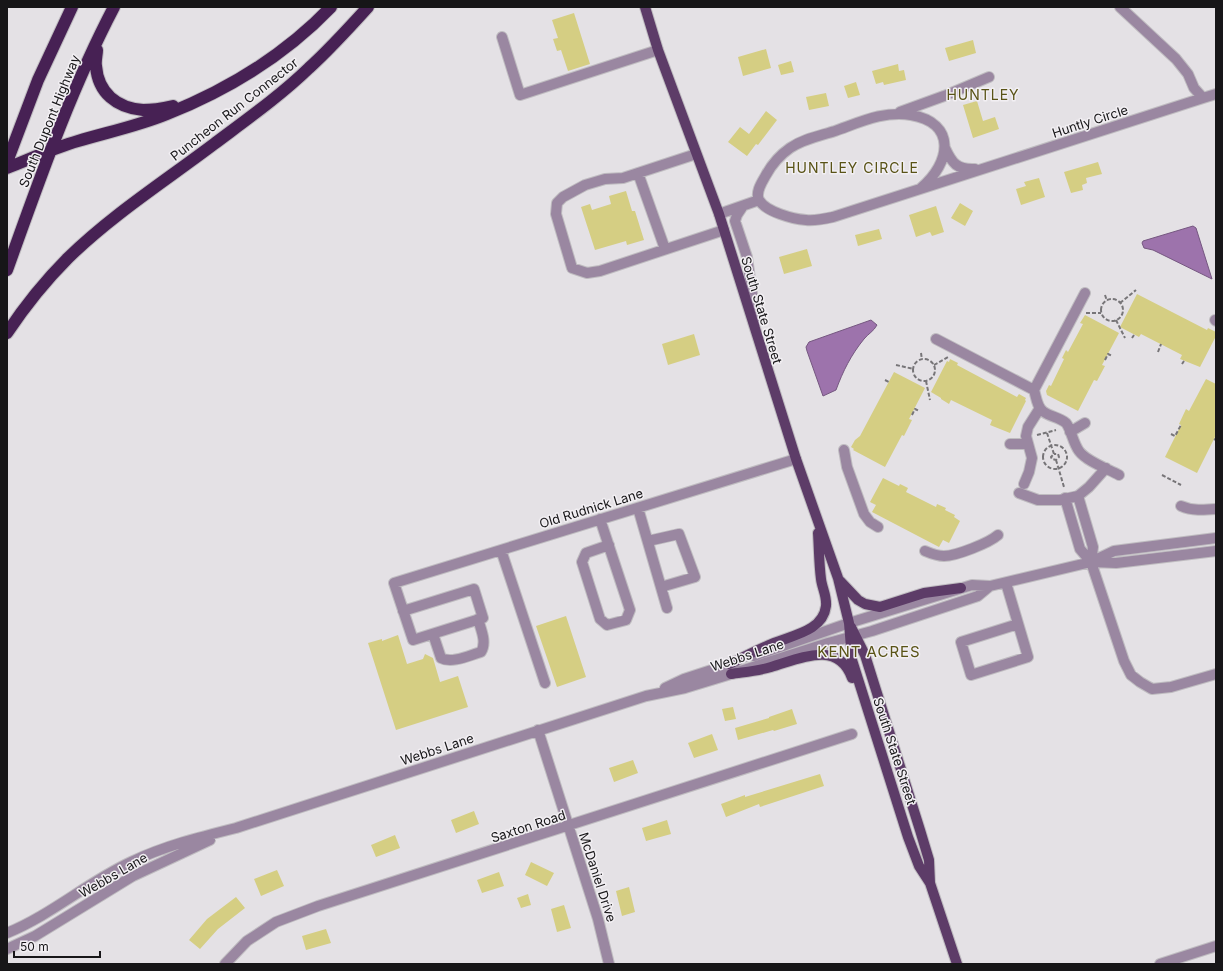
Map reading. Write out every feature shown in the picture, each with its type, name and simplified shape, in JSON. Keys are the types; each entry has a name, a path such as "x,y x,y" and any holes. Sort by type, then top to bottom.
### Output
{"highway":[{"name":"South Dupont Highway","path":"7,162 38,80 72,7"},
{"name":"South Dupont Highway","path":"7,270 51,151 100,34 114,7"},
{"name":"Puncheon Run Connector","path":"7,168 77,141 140,124 167,114 211,94 232,83 278,52 300,36 331,7"},
{"name":"Puncheon Run Connector","path":"7,333 44,283 69,257 108,223 215,144 308,70 368,7"},
{"path":"100,34 96,65 100,83 109,97 125,106 143,110 194,102"}],"main road":[{"name":"South State Street","path":"645,7 658,50 719,214 796,459 838,578 852,636 852,660 919,866 930,883"},
{"path":"730,669 773,644 804,632 823,617 826,598 821,580 817,519"},
{"path":"838,578 852,596 865,604 880,607 924,593 961,588"},
{"name":"South State Street","path":"852,636 865,655 927,853 929,860 930,883 954,963"},
{"path":"730,669 770,667 814,655 829,655 837,657 849,669 874,746 891,783"}],"street":[{"path":"1120,7 1176,59 1188,74 1194,88 1203,98"},
{"path":"502,37 520,95 658,50"},
{"name":"Huntly Circle","path":"896,114 989,77"},
{"name":"Huntly Circle","path":"985,168 967,170 959,167 950,159 945,148 944,138 938,128 931,121 910,114 896,114 880,116 800,142 782,153 770,167 758,193 759,200 768,208 793,218 807,220 833,217 1216,94"},
{"name":"Huntly Circle","path":"921,188 928,182 938,168 945,148"},
{"path":"696,154 623,178 605,179 584,185 563,197 557,203 556,214 572,268 587,273 600,271 724,230"},
{"path":"638,173 665,249"},
{"path":"719,214 759,200"},
{"path":"743,206 735,221 747,257 758,339"},
{"path":"1034,390 1085,293"},
{"path":"936,339 1034,390 1040,408 1043,412 1057,417 1068,428 1080,452 1086,457 1119,475"},
{"path":"1040,408 1028,427 1027,440 1032,458 1029,472 1021,488 1038,500 1060,500 1078,496 1089,487 1106,468"},
{"path":"1068,428 1085,423"},
{"path":"1010,444 1027,440"},
{"path":"844,450 847,467 864,514 870,522 878,527"},
{"name":"Old Rudnick Lane","path":"403,611 394,583 796,459"},
{"path":"1078,496 1093,547 1091,562"},
{"path":"1065,498 1080,549 1091,562 1124,661 1131,675 1152,689 1171,687 1216,674"},
{"path":"1181,506 1188,509 1198,510 1216,509"},
{"path":"638,508 667,608"},
{"path":"600,519 609,545 630,610 626,620 607,625 600,619 582,562 586,553 609,545"},
{"path":"648,541 679,534 695,577 661,587"},
{"path":"925,551 935,555 950,555 992,540 998,535"},
{"path":"990,586 1091,562 1114,551 1216,538"},
{"path":"501,550 545,683"},
{"path":"1091,562 1116,563 1216,551"},
{"path":"1006,583 1028,657 971,675 961,642 1018,624"},
{"name":"Webbs Lane","path":"7,933 131,862 190,840 236,828 646,696 685,688 849,623 972,585 990,586"},
{"name":"Webbs Lane","path":"730,669 872,631 978,596 990,586"},
{"path":"474,589 483,618 478,619 413,640 403,611 474,589"},
{"path":"433,634 441,658 445,660 451,660 482,652 484,641 478,619"},
{"name":"McDaniel Drive","path":"538,730 598,919 609,964"},
{"name":"Saxton Road","path":"225,964 247,941 276,922 318,906 568,827 852,734"},
{"name":"Webbs Lane","path":"7,949 35,936 133,876 236,828"},
{"path":"1160,964 1216,946"}],"path":[{"path":"1120,303 1136,290"},
{"path":"1105,295 1107,301"},
{"path":"1113,300 1120,303 1122,306 1122,314 1116,320 1107,320 1102,316 1102,306 1107,301 1113,300"},
{"path":"1083,314 1101,313"},
{"path":"1116,320 1125,338"},
{"path":"1158,352 1161,344"},
{"path":"921,353 922,360"},
{"path":"1105,360 1108,354 1112,356"},
{"path":"934,365 948,358 948,356"},
{"path":"929,360 934,365 935,374 932,378 926,381 917,378 914,369 917,362 929,360"},
{"path":"896,365 914,369"},
{"path":"884,380 888,382"},
{"path":"926,381 930,400"},
{"path":"912,415 915,409 919,411"},
{"path":"1171,434 1175,436 1181,425"},
{"path":"1027,440 1068,428"},
{"path":"1047,433 1054,454 1051,457 1052,459 1056,460 1064,487 1060,488"},
{"path":"1051,446 1059,446 1066,453 1065,463 1059,468 1050,468 1044,461 1044,452 1051,446"},
{"path":"1054,454 1058,454 1059,457 1056,460"},
{"path":"1162,475 1181,485"}],"shaded area":[{"path":"1193,226 1196,228 1212,279 1153,250 1144,248 1142,243 1143,241"},
{"path":"871,320 877,325 876,327 864,339 851,357 836,390 823,396 807,351 806,347 809,342"}],"building":[{"path":"574,13 590,64 568,71 561,50 557,51 553,39 558,38 552,20"},
{"path":"973,40 976,53 949,61 945,48"},
{"path":"766,49 771,68 743,76 738,57"},
{"path":"791,61 794,72 781,75 778,65"},
{"path":"898,64 899,71 904,70 906,80 884,85 883,82 876,84 872,71"},
{"path":"856,82 860,95 848,98 844,86"},
{"path":"826,93 829,106 809,110 806,97"},
{"path":"977,101 983,121 995,117 999,129 973,138 963,105"},
{"path":"766,111 777,120 758,145 756,144 747,156 728,142 740,127 749,134"},
{"path":"1098,162 1102,174 1086,178 1087,183 1082,185 1083,190 1071,193 1064,172"},
{"path":"1039,178 1045,197 1021,205 1016,189 1026,186 1024,182"},
{"path":"626,191 632,211 635,211 644,240 627,245 626,241 595,250 581,207 590,204 592,210 611,204 609,196"},
{"path":"960,203 973,211 965,226 951,218"},
{"path":"936,206 944,232 932,236 930,232 916,237 909,215"},
{"path":"879,229 882,239 858,246 855,235"},
{"path":"807,249 812,266 784,274 779,257"},
{"path":"1137,294 1207,330 1208,328 1216,332 1216,336 1200,367 1180,359 1182,355 1141,334 1139,337 1120,327"},
{"path":"1085,315 1119,333 1102,365 1105,366 1097,381 1094,380 1078,411 1047,395 1046,391 1049,385 1051,386 1064,359 1062,358 1066,350 1068,352 1083,324 1080,323"},
{"path":"694,334 700,355 668,365 662,344"},
{"path":"950,359 958,363 957,365 1017,397 1019,394 1026,398 1026,401 1010,433 990,425 992,420 951,400 949,404 931,392 947,361 949,362"},
{"path":"894,372 925,388 909,419 912,420 904,436 902,435 885,467 853,450 854,449 851,447 855,440 860,436"},
{"path":"1206,379 1216,384 1216,435 1197,473 1165,457 1181,425 1179,424 1186,409 1189,411"},
{"path":"883,478 899,486 900,484 908,488 906,492 936,507 937,504 946,508 945,510 955,515 954,517 960,521 949,543 943,540 939,547 872,512 876,505 870,502"},
{"path":"566,616 586,677 557,687 536,626"},
{"path":"398,635 407,664 423,659 425,654 433,658 440,682 458,676 468,707 396,730 368,643 382,639 382,641"},
{"path":"733,707 736,719 725,721 722,709"},
{"path":"792,709 797,724 738,740 735,728 769,718"},
{"path":"712,734 718,750 694,758 688,743"},
{"path":"633,760 638,773 614,782 609,768"},
{"path":"820,774 824,786 760,807 759,804 726,817 721,804 745,795 745,797"},
{"path":"474,811 479,824 456,833 451,820"},
{"path":"667,820 671,834 646,841 642,828"},
{"path":"395,835 400,848 376,857 371,845"},
{"path":"531,862 554,873 547,886 525,875"},
{"path":"277,870 284,886 261,896 254,879"},
{"path":"499,872 504,886 482,893 477,880"},
{"path":"629,887 635,912 622,916 616,891"},
{"path":"528,894 531,905 521,908 517,898"},
{"path":"236,897 245,908 218,929 200,949 189,940 207,919"},
{"path":"564,905 571,928 557,932 551,909"},
{"path":"326,929 331,943 306,950 302,936"}],"district":[{"name":"HUNTLEY","path":"983,94"},
{"name":"HUNTLEY CIRCLE","path":"852,167"},
{"name":"KENT ACRES","path":"869,651"}]}
